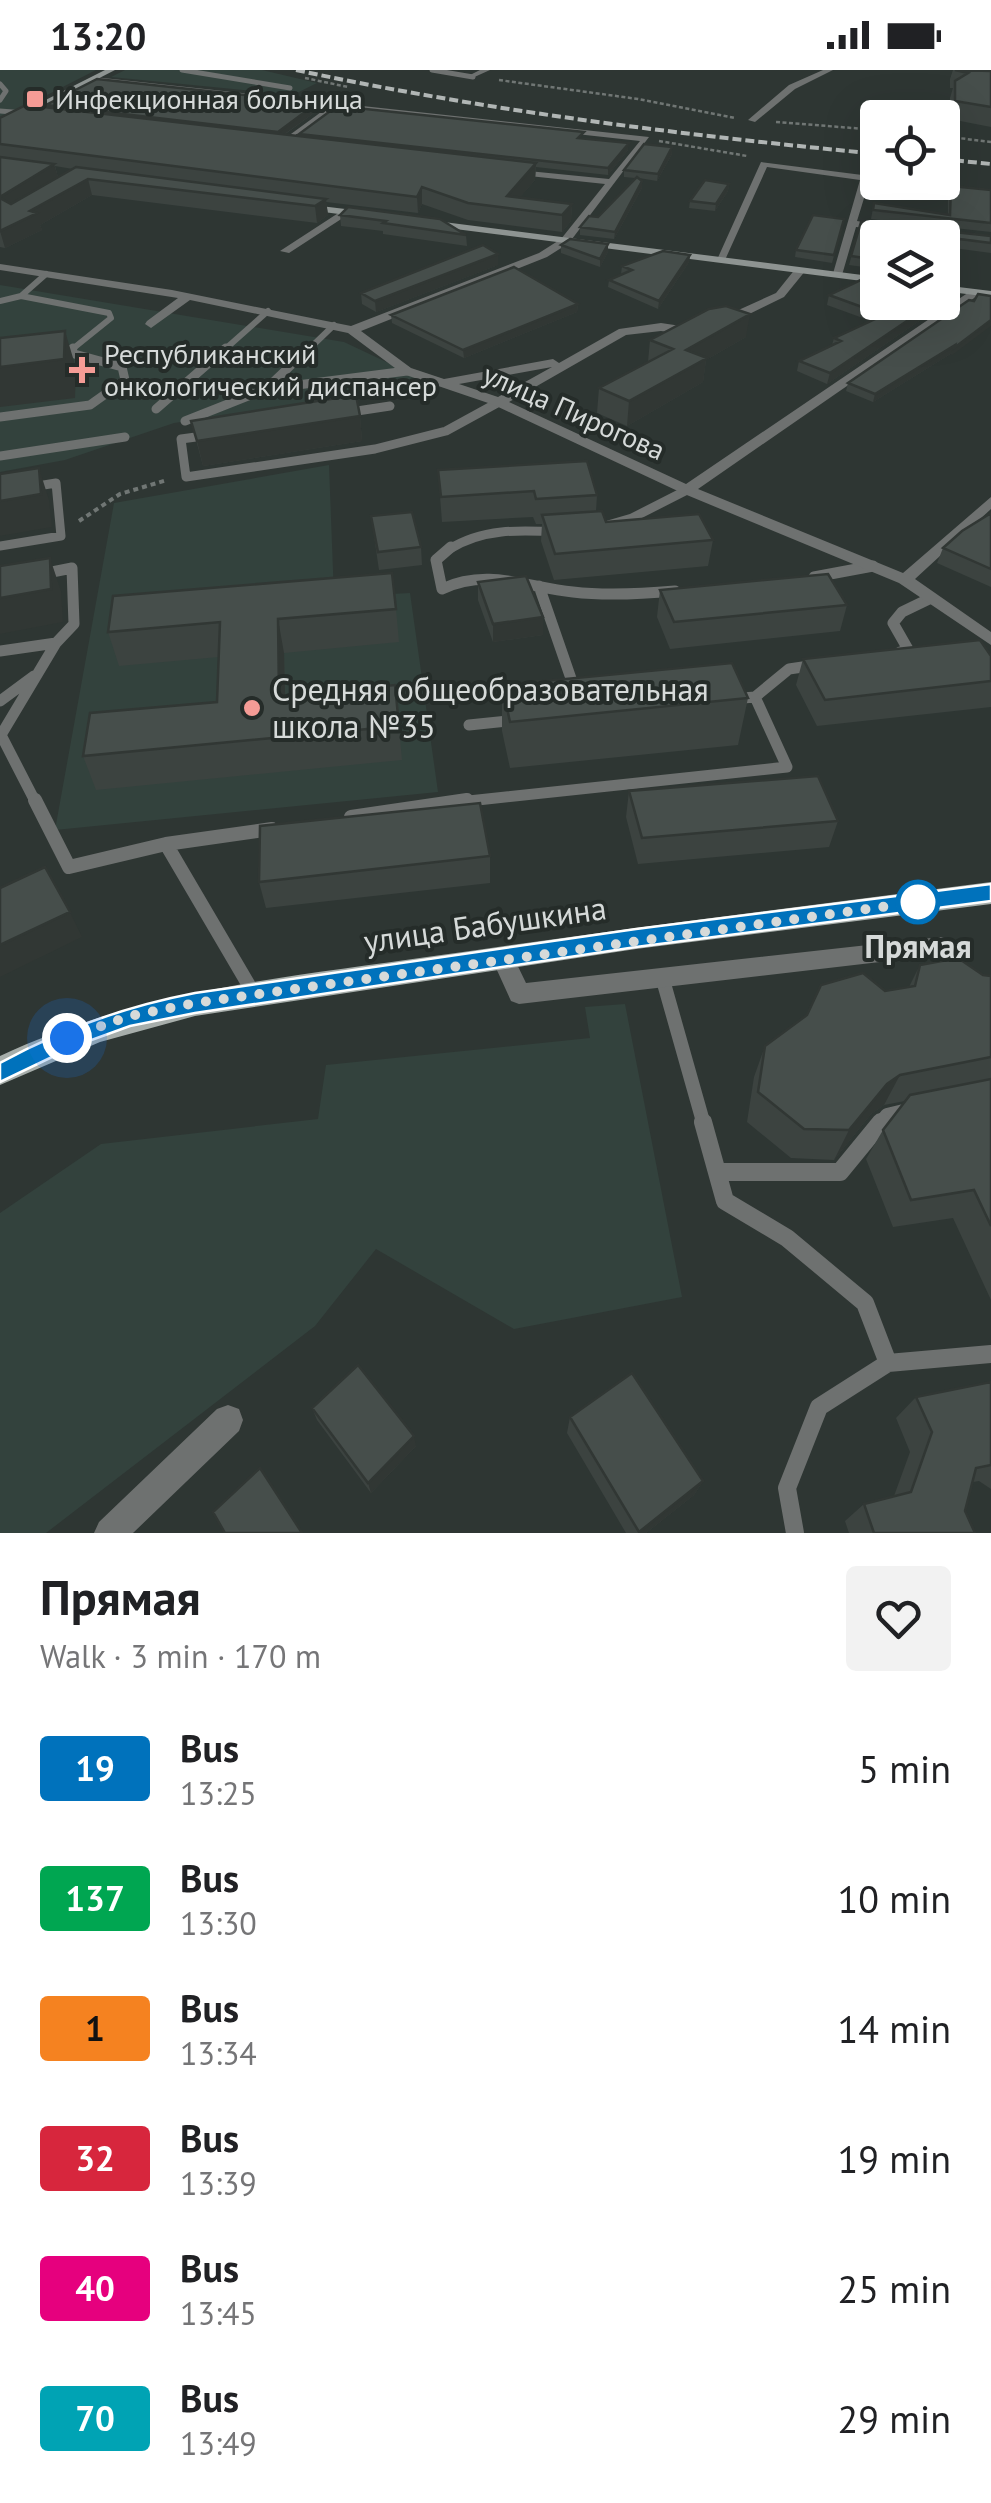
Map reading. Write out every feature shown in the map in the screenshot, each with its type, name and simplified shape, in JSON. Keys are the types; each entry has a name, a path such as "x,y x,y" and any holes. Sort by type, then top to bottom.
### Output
{"main road":[{"name":"улица Бабушкина","path":"0,1071 67,1038 130,1016 502,958 991,892"}],"street":[{"path":"0,126 111,70"},
{"path":"473,77 486,70"},
{"path":"752,120 792,87 829,70"},
{"path":"94,79 646,139"},
{"path":"283,144 337,104"},
{"path":"23,114 40,117"},
{"path":"352,330 542,254 565,241 646,139"},
{"path":"264,142 302,146"},
{"path":"720,260 764,164 860,178"},
{"path":"490,168 614,182"},
{"path":"960,190 991,194"},
{"path":"836,275 862,200"},
{"path":"289,204 386,217"},
{"path":"286,250 347,212"},
{"path":"406,220 860,278"},
{"path":"851,223 860,224"},
{"name":"улица Пирогова","path":"0,267 188,296 352,330 408,370 500,402 688,490 904,580 991,640"},
{"path":"500,402 623,332 661,327 681,330 727,320 780,295 800,270"},
{"path":"688,490 983,293"},
{"path":"151,324 188,296"},
{"path":"446,383 570,360"},
{"path":"904,580 991,501"},
{"path":"502,958 519,994 940,946"},
{"path":"110,1533 228,1420"}],"lane":[{"path":"182,70 290,88"},
{"path":"432,70 473,77"},
{"path":"0,84 6,91 0,100"},
{"path":"0,111 23,114"},
{"path":"21,296 46,274"},
{"path":"0,300 21,296 109,313 110,318 57,360"},
{"path":"156,409 268,311"},
{"path":"266,389 334,325"},
{"path":"0,417 90,405 126,380 122,367 67,352"},
{"path":"185,421 266,389 408,370"},
{"path":"219,433 181,440 186,477 375,449 446,431 500,402"},
{"path":"333,415 390,406"},
{"path":"0,456 124,438"},
{"path":"0,492 56,483 61,536 0,546"},
{"path":"600,528 632,518 688,490"},
{"path":"564,532 470,534 450,544 436,560 442,589 463,576 629,596 692,589"},
{"path":"794,580 873,566"},
{"path":"36,575 72,568 74,624 56,643 2,735 69,867"},
{"path":"539,586 583,713"},
{"path":"892,654 909,651 894,623 902,612 931,598"},
{"path":"0,651 56,643"},
{"path":"717,700 756,697 789,669 823,664"},
{"path":"0,700 38,673"},
{"path":"340,819 476,799 787,767 756,697"},
{"path":"469,725 526,719"},
{"path":"52,875 69,867 166,844 282,827"},
{"path":"166,844 254,994"},
{"path":"663,980 725,1201 786,1238 865,1303 888,1363"},
{"path":"717,1172 840,1172 886,1115 936,1104"},
{"path":"795,1533 787,1488 819,1408 888,1363 991,1354"}],"path":[{"path":"473,77 638,99 752,120 860,129"},
{"path":"960,138 991,142"},
{"path":"646,139 753,157 764,164"},
{"path":"61,536 97,504 133,487 186,477"}],"shaded area":[{"path":"0,70 96,70 0,119"},
{"path":"125,70 262,70 317,83 293,95 111,77"},
{"path":"0,285 344,342 433,384 174,423 65,460 0,472"},
{"name":"Средняя общеобразовательная школа №35","path":"329,465 334,597 410,593 438,792 55,830 114,503"},
{"path":"625,1004 682,1297 514,1329 376,1249 315,1326 46,1533 0,1533 0,1213 101,1144 318,1119 326,1065 590,1038 585,1007"}],"building":[{"path":"955,70 991,71 991,107 955,100 955,81 968,73"},
{"path":"97,79 317,103 278,132 46,105"},
{"path":"26,105 536,163 507,196 572,204 562,215 468,203 422,187 417,197 0,144 0,118"},
{"path":"337,106 584,132 578,138 629,143 608,168 299,134"},
{"path":"644,144 672,147 658,174 624,170"},
{"path":"0,157 54,164 0,197"},
{"path":"76,167 326,199 315,206 88,179 30,211 37,213 0,231 0,198 11,204"},
{"path":"637,177 642,181 615,232 580,227 589,216 598,217"},
{"path":"705,180 729,184 716,204 690,201"},
{"path":"960,187 991,190 991,223 873,210 874,203 950,215 951,200 960,200"},
{"path":"348,207 440,219 466,235 340,215"},
{"path":"813,215 844,219 834,255 796,250"},
{"path":"860,225 860,257 851,256"},
{"path":"960,233 991,236 991,243 960,239"},
{"path":"570,239 608,244 600,259 561,245"},
{"path":"483,245 498,254 375,301 361,293"},
{"path":"663,251 690,255 659,301 609,280 632,270 622,266"},
{"path":"514,267 578,304 463,350 391,315"},
{"path":"860,280 860,306 829,295"},
{"path":"978,294 991,296 991,320 954,348 955,345 875,394 848,383 940,320 960,320 960,306 974,301"},
{"path":"726,306 750,314 686,350 707,358 629,401 599,388 673,349 650,340 709,309"},
{"path":"873,320 908,320 830,373 799,361 841,341 834,338"},
{"path":"65,331 64,359 0,367 0,338"},
{"path":"356,395 360,416 197,441 191,421"},
{"path":"587,461 597,495 536,499 534,491 441,497 438,470"},
{"path":"39,468 41,494 0,501 0,474"},
{"path":"602,511 606,522 699,514 713,540 555,554 542,515"},
{"path":"412,512 421,547 378,552 371,516"},
{"path":"991,513 991,569 943,548 962,531"},
{"path":"50,558 51,589 0,598 0,566"},
{"path":"392,573 396,609 278,619 279,696 395,685 399,726 83,756 90,713 217,702 220,622 108,632 113,596"},
{"path":"828,574 847,605 674,622 660,590"},
{"path":"526,576 543,617 493,624 478,582"},
{"path":"980,640 991,656 991,681 825,700 803,659"},
{"path":"732,663 748,698 510,722 502,685"},
{"path":"818,776 838,821 642,838 629,791"},
{"path":"480,803 490,856 259,882 260,826"},
{"path":"45,867 70,912 0,945 0,888"},
{"path":"958,958 991,976 991,1057 900,1075 887,1084 849,1130 804,1129 758,1092 765,1046 807,1015 821,985 863,973 885,991 915,986 920,965"},
{"path":"991,1079 991,1226 974,1190 911,1200 883,1130 910,1095"},
{"path":"358,1365 414,1436 368,1483 312,1408"},
{"path":"632,1373 703,1481 639,1532 570,1417"},
{"path":"991,1382 991,1465 976,1468 965,1511 975,1533 874,1533 864,1504 911,1492 932,1432 916,1397"},
{"path":"260,1468 302,1533 225,1533 213,1512"}],"railway":[{"path":"296,70 440,98 586,120 860,152"},
{"path":"960,161 991,164"}],"bus line":[{"name":"19","path":"0,1071 67,1038 130,1016 195,1003 636,938 991,892"}],"place":[{"name":"Инфекционная больница","path":"35,99"},
{"name":"Республиканский онкологический диспансер","path":"82,370"},
{"name":"Средняя общеобразовательная школа №35","path":"252,708"},
{"name":"Прямая","path":"918,902"}],"route":[{"path":"67,1038 130,1016 195,1003 636,938 918,902"}]}
